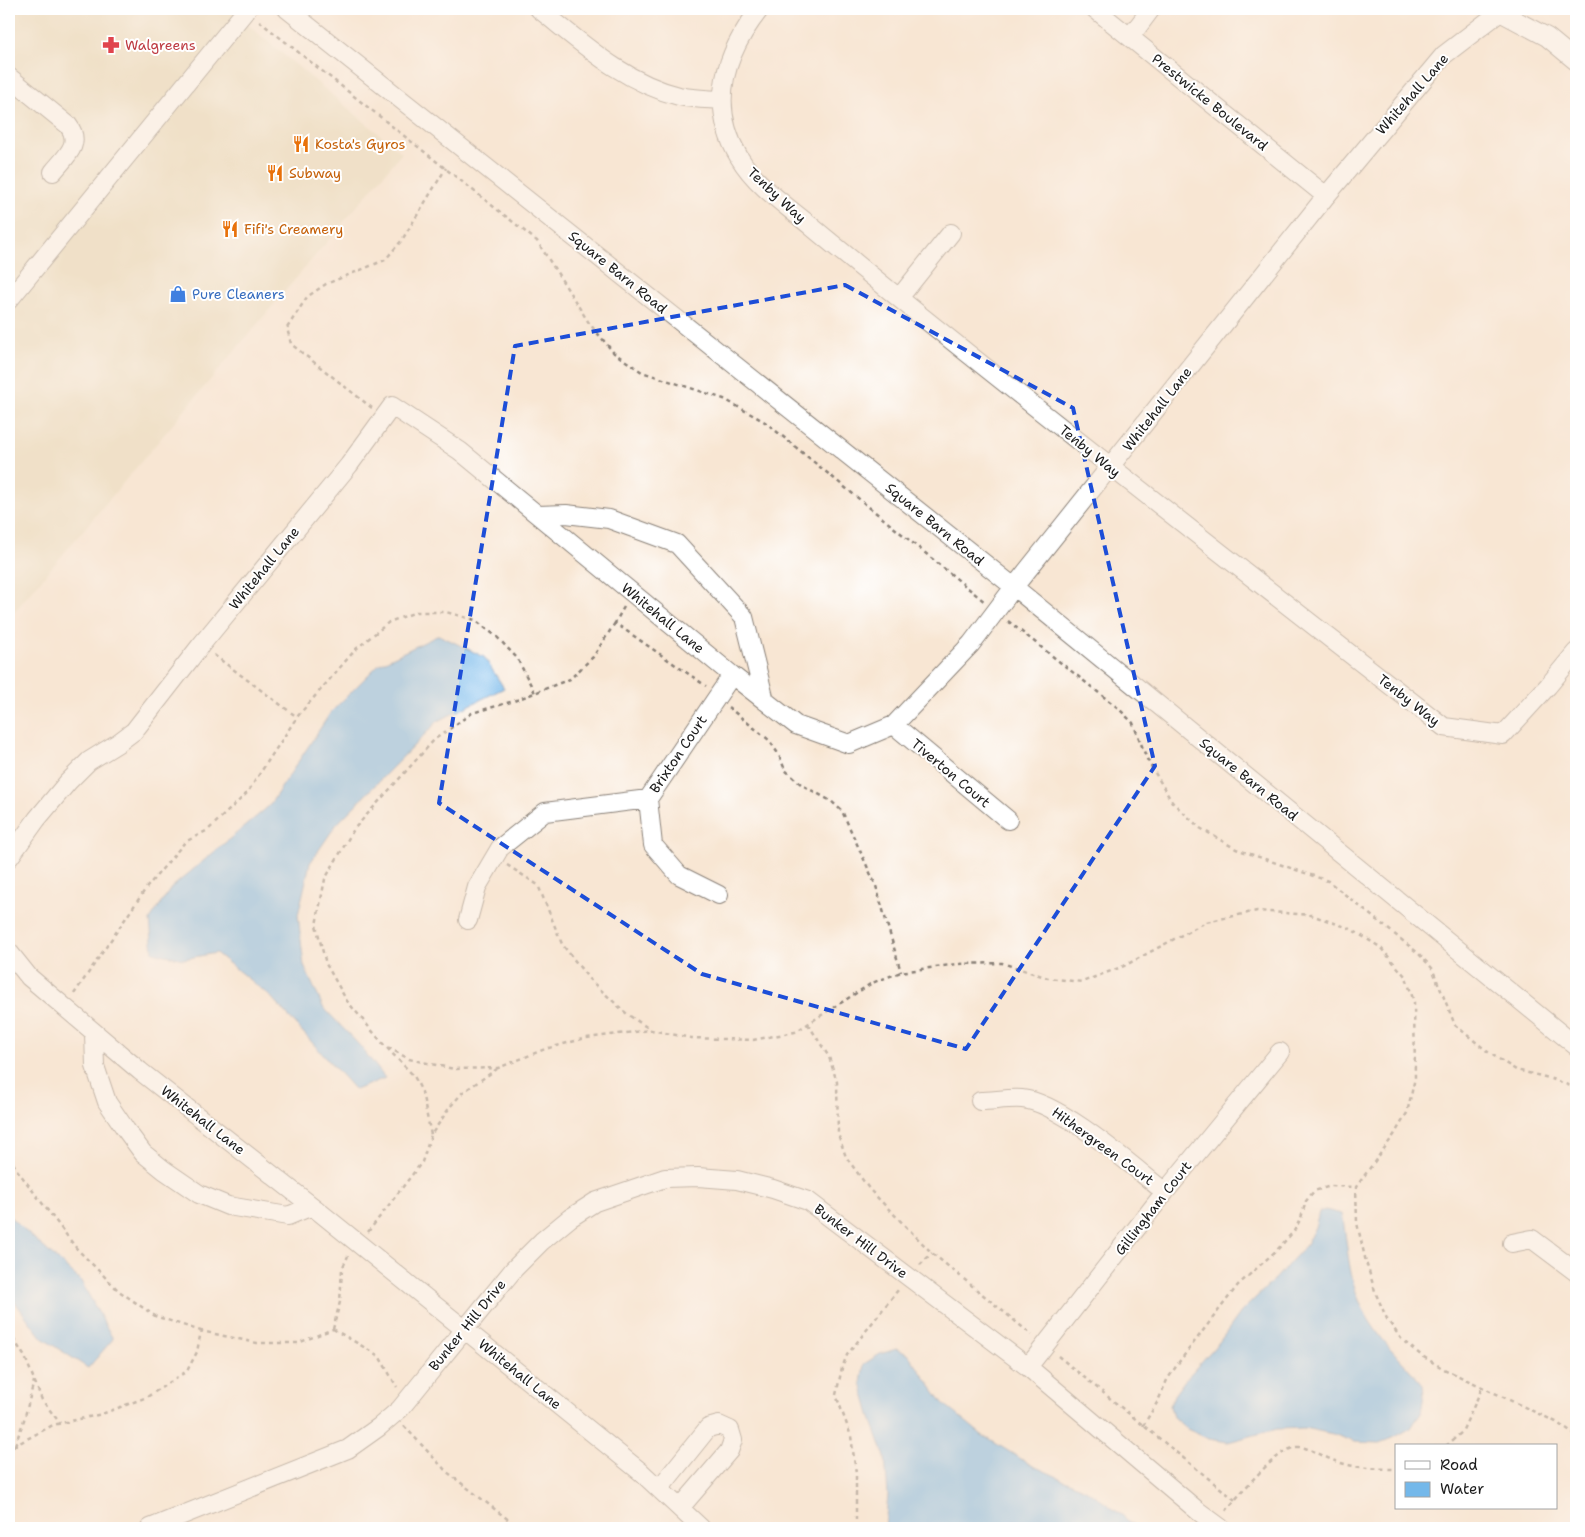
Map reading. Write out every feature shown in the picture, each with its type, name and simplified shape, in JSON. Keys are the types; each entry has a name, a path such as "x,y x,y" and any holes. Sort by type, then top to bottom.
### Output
{"street":[{"name":"Square Barn Road","path":"287,9 1014,587 1576,1046"},
{"path":"539,9 606,63 623,74 679,96 721,100"},
{"name":"Tenby Way","path":"760,9 748,24 733,50 721,100 730,140 752,175 772,194 899,298 1110,468 1444,727 1503,736 1576,652"},
{"name":"Prestwicke Boulevard","path":"1095,9 1326,196"},
{"path":"1130,37 1151,9"},
{"path":"9,300 246,10"},
{"name":"Whitehall Lane","path":"9,858 37,818 88,761 134,731 201,645 349,465 392,406 460,451 732,675 796,725 849,744 894,726 971,644 1014,587 1326,196 1444,56 1500,12 1547,37 1576,60"},
{"path":"9,77 74,132 75,140 72,149 53,172"},
{"path":"899,298 951,233"},
{"path":"538,515 566,514 610,519 677,544 744,618 765,701"},
{"name":"Brixton Court","path":"719,895 679,875 653,845 648,799 732,675"},
{"name":"Tiverton Court","path":"894,726 1008,820"},
{"path":"468,920 477,887 500,848 544,812 648,799"},
{"name":"Whitehall Lane","path":"9,952 29,978 94,1033 360,1242 641,1472 701,1528"},
{"path":"94,1033 95,1066 107,1102 143,1153 164,1170 199,1194 228,1206 288,1216 312,1206"},
{"name":"Gillingham Court","path":"1028,1367 1165,1192 1280,1052"},
{"name":"Hithergreen Court","path":"980,1101 1023,1099 1053,1108 1091,1134 1165,1192"},
{"name":"Bunker Hill Drive","path":"150,1528 348,1449 400,1409 464,1328 514,1269 542,1241 570,1218 595,1202 665,1178 698,1177 737,1180 773,1189 808,1201 1028,1367 1198,1511 1221,1528"},
{"path":"1512,1243 1532,1239 1576,1272"},
{"path":"659,1489 708,1428 719,1425 730,1430 733,1440 729,1451 680,1508"}],"path":[{"path":"246,10 536,241 554,265 569,293 584,315 614,353 642,372 724,399 765,422 1118,708 1133,723 1147,759 1172,802 1200,828 1236,849 1328,881 1418,953 1432,968 1455,1025 1488,1052 1516,1070 1549,1078 1576,1088"},
{"path":"383,417 292,344 287,328 307,297 326,284 384,260 402,240 446,168"},
{"path":"431,1135 422,1092 414,1076 384,1045 347,1001 326,964 316,925 325,878 354,829 436,739 472,713 514,701 570,679 593,658 632,592"},
{"path":"65,1008 146,887 185,842 208,830 247,793 297,717 356,649 389,622 416,612 446,612 475,620 497,637 517,658 535,693"},
{"path":"615,623 704,684 717,698 769,740 779,755 785,770 802,785 831,801 842,811 876,886 901,972"},
{"path":"201,645 297,717"},
{"path":"495,856 538,885 562,944 589,979 626,1014 651,1030"},
{"path":"334,1329 340,1302 342,1269 351,1250 360,1242 422,1162 431,1135 450,1107 463,1092 498,1068 545,1049 586,1038 651,1030 691,1038 753,1040 795,1032 872,983 901,972 957,964 1002,963 1048,978 1082,982 1124,966 1206,922 1257,911 1311,915 1349,928 1380,947 1406,977 1414,1002 1416,1078 1407,1113 1394,1136 1356,1187 1357,1223 1366,1262 1376,1294 1387,1319 1402,1340 1444,1370 1556,1422 1576,1436"},
{"path":"808,1024 829,1057 837,1082 838,1134 846,1156 870,1190 932,1253 1235,1500 1263,1469 1283,1452 1298,1446 1338,1462 1378,1469 1395,1469"},
{"path":"384,1045 409,1059 454,1069 498,1068"},
{"path":"9,1156 17,1170 77,1249 119,1290 156,1316 201,1331 257,1344 298,1344 334,1329"},
{"path":"1144,1426 1167,1380 1189,1349 1238,1285 1294,1231 1301,1218 1306,1201 1314,1191 1331,1186 1356,1187"},
{"path":"856,1528 856,1473 851,1436 836,1395 840,1377 847,1355 909,1276 932,1253"},
{"path":"334,1329 379,1356 398,1389 401,1422 406,1430 447,1472 519,1528"},
{"path":"14,1446 53,1425 102,1414 147,1397 187,1370 197,1352 201,1331"},
{"path":"9,1332 25,1357 42,1400 60,1423"},
{"path":"9,1453 14,1446 24,1420 34,1381"},
{"path":"1448,1444 1462,1432 1482,1388"},
{"path":"9,1522 18,1528"}],"highlighted area":[{"path":"845,285 1073,408 1155,766 966,1049 702,974 439,803 515,346"}],"shaded area":[{"path":"9,9 229,9 402,153 9,618"}],"water":[{"path":"439,635 484,657 504,688 438,721 336,825 310,863 298,915 304,966 323,1007 360,1046 385,1078 355,1090 271,997 216,953 183,959 153,952 150,920 171,888 269,806 331,712 379,664"},
{"path":"1325,1210 1342,1214 1354,1286 1369,1320 1375,1330 1423,1385 1424,1395 1421,1412 1411,1428 1379,1443 1355,1442 1333,1434 1304,1428 1277,1429 1228,1442 1209,1439 1187,1429 1173,1417 1170,1406 1174,1395 1220,1341 1241,1312 1306,1245 1315,1227 1319,1212"},
{"path":"9,1216 81,1281 113,1339 88,1368 42,1338 9,1294"},
{"path":"896,1349 908,1354 943,1403 982,1435 1031,1465 1087,1490 1123,1516 1136,1528 885,1528 888,1495 885,1457 861,1383 864,1364 880,1354"}],"place":[{"name":"Walgreens","path":"111,45"},
{"name":"Kosta's Gyros","path":"301,144"},
{"name":"Subway","path":"275,173"},
{"name":"Fifi's Creamery","path":"230,229"},
{"name":"Pure Cleaners","path":"178,294"}]}
